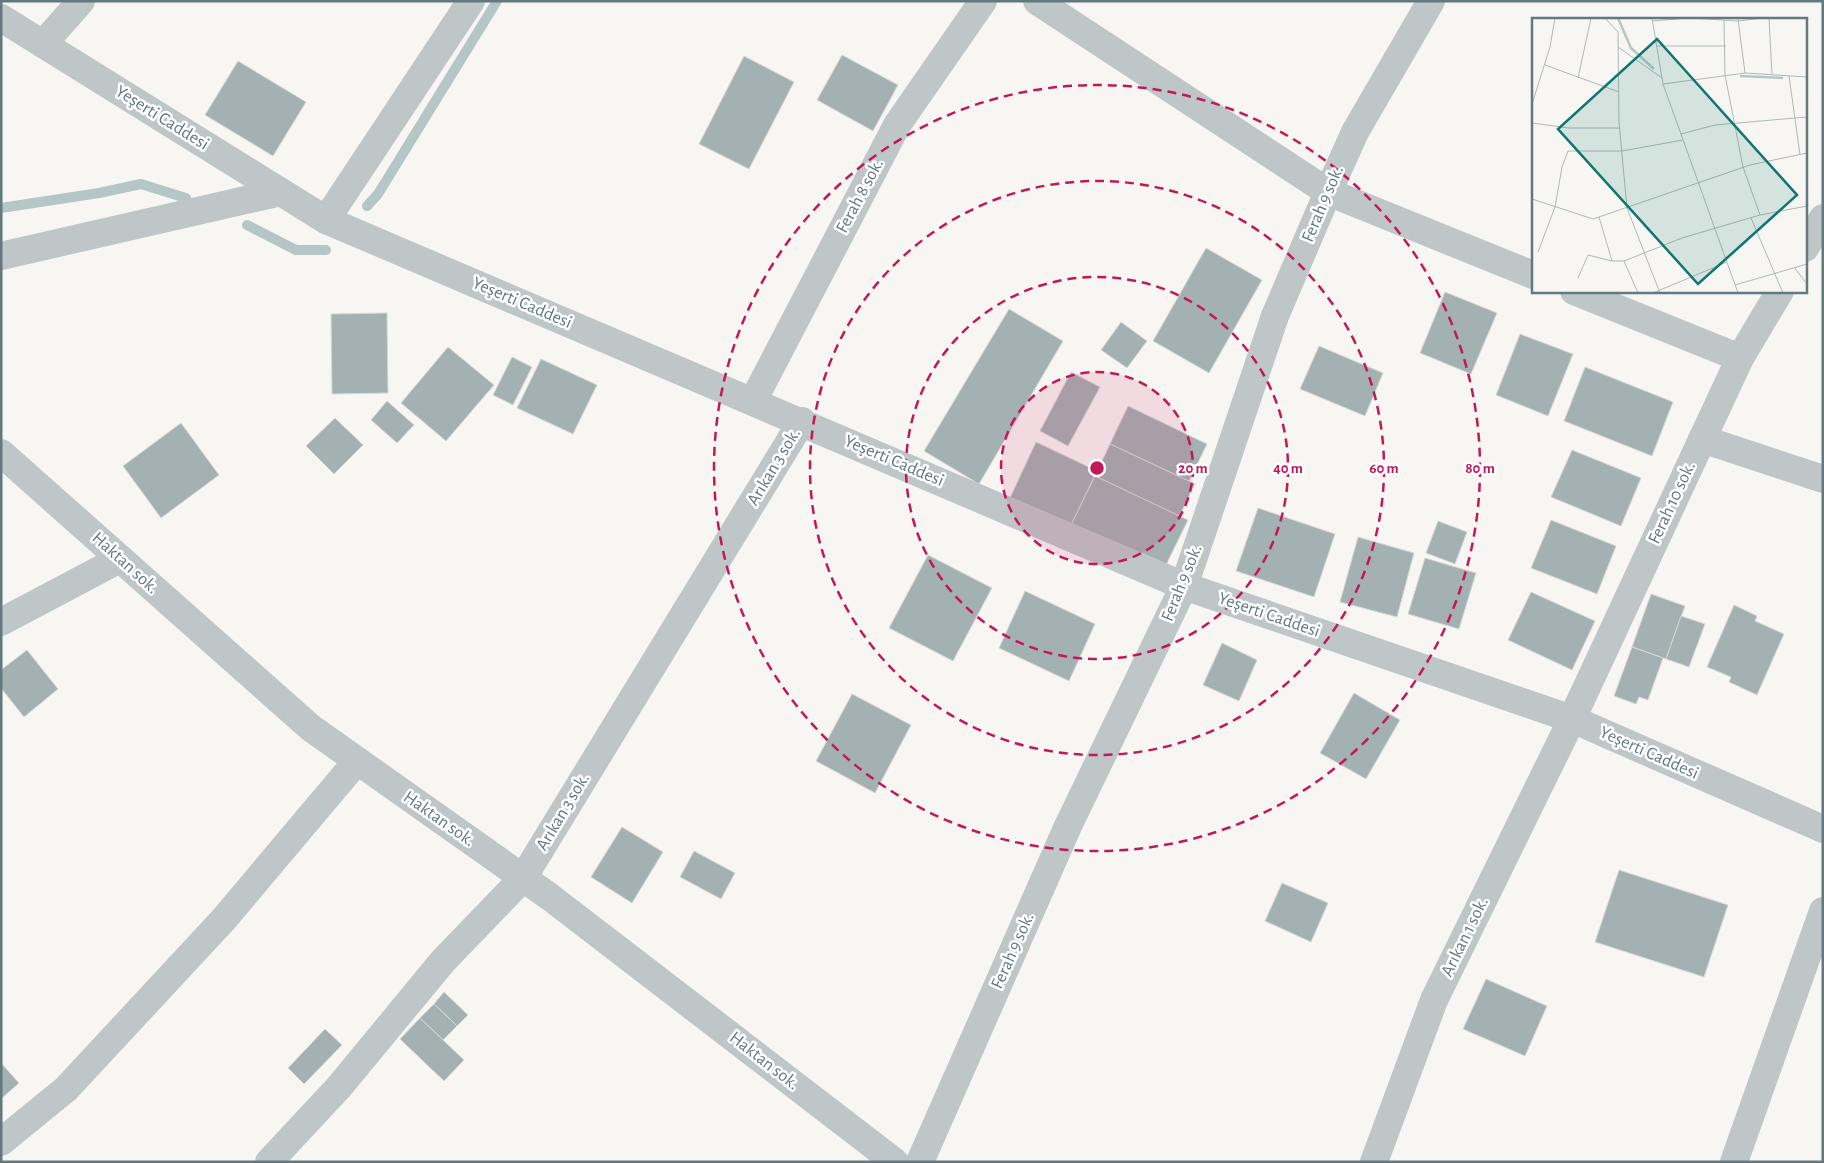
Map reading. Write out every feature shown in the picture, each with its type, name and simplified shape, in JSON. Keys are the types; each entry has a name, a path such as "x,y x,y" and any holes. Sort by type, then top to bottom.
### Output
{"street":[{"path":"43,44 81,1"},
{"path":"326,220 471,1"},
{"name":"Ferah 8 sok.","path":"753,401 897,125 983,1"},
{"path":"1037,1 1328,192 1532,275"},
{"name":"Ferah 9 sok.","path":"920,1162 1068,826 1184,586 1275,316 1328,192 1355,132 1431,1"},
{"name":"Yeşerti Caddesi","path":"1,18 326,220 802,421 1184,586 1572,719 1823,829"},
{"path":"1,256 281,192"},
{"path":"1806,246 1823,218"},
{"path":"1576,292 1740,358"},
{"name":"Ferah 10 sok.","path":"1572,719 1740,358 1779,292"},
{"name":"Arıkan 3 sok.","path":"269,1162 339,1087 442,961 523,878 802,421"},
{"path":"1702,439 1823,479"},
{"name":"Haktan sok.","path":"1,453 311,728 523,878 895,1162"},
{"path":"1,622 120,559"},
{"name":"Arıkan 1 sok.","path":"1374,1162 1434,1000 1572,719"},
{"path":"1,1142 66,1089 211,933 357,761"},
{"path":"1734,1162 1823,911"}],"building":[{"path":"842,55 898,85 873,131 817,100"},
{"path":"744,56 794,82 749,169 699,144"},
{"path":"238,61 306,102 273,156 205,115"},
{"path":"1206,248 1262,280 1209,373 1153,341"},
{"path":"1445,292 1497,313 1471,374 1420,353"},
{"path":"1009,309 1063,341 979,484 924,451"},
{"path":"387,313 388,393 332,394 331,314"},
{"path":"1121,322 1147,341 1127,368 1101,350"},
{"path":"1520,334 1573,354 1548,416 1496,395"},
{"path":"1319,346 1383,373 1365,416 1300,389"},
{"path":"448,347 494,385 446,441 401,403"},
{"path":"512,357 532,367 513,405 493,395"},
{"path":"541,359 597,385 573,434 517,408"},
{"path":"1585,367 1673,402 1652,456 1564,421"},
{"path":"1071,372 1100,387 1068,446 1040,431"},
{"path":"387,401 414,425 397,443 371,420"},
{"path":"1128,406 1207,444 1189,481 1110,444"},
{"path":"335,418 363,445 334,474 306,446"},
{"path":"181,423 219,475 161,518 123,466"},
{"path":"1036,442 1097,471 1069,529 1009,500"},
{"path":"1110,444 1195,484 1179,516 1095,476"},
{"path":"1572,450 1641,478 1621,526 1551,497"},
{"path":"1095,476 1188,520 1164,569 1071,525"},
{"path":"1258,508 1335,534 1314,597 1236,571"},
{"path":"1551,520 1616,546 1597,594 1531,568"},
{"path":"1438,521 1467,532 1455,564 1426,553"},
{"path":"1358,537 1414,553 1397,617 1340,602"},
{"path":"928,555 992,588 953,661 889,628"},
{"path":"1425,558 1476,573 1459,629 1408,614"},
{"path":"1025,591 1095,624 1069,681 999,648"},
{"path":"1531,592 1595,621 1572,670 1508,640"},
{"path":"1651,594 1685,606 1666,659 1632,647"},
{"path":"1734,605 1757,616 1755,621 1784,634 1757,695 1729,682 1731,677 1707,667"},
{"path":"1681,616 1705,624 1689,667 1666,659"},
{"path":"1222,643 1257,660 1239,701 1203,685"},
{"path":"1632,647 1663,658 1648,700 1639,697 1636,704 1614,696"},
{"path":"27,650 58,689 24,717 1,688 1,670"},
{"path":"1354,693 1400,720 1366,779 1320,753"},
{"path":"852,694 911,725 875,793 816,761"},
{"path":"622,827 663,852 632,903 591,877"},
{"path":"694,851 735,873 721,899 680,877"},
{"path":"1619,870 1728,905 1704,977 1595,942"},
{"path":"1282,883 1328,903 1311,942 1265,921"},
{"path":"1486,979 1547,1006 1525,1056 1463,1029"},
{"path":"444,992 468,1015 457,1026 434,1004"},
{"path":"434,1004 457,1026 443,1040 420,1018"},
{"path":"420,1018 464,1060 444,1081 400,1039"},
{"path":"325,1029 342,1045 304,1084 288,1068"},
{"path":"1,1063 19,1083 1,1099"}],"waterway":[{"path":"367,206 378,194 497,1"},
{"path":"1,208 99,193 141,184 186,198"},
{"path":"247,225 296,250 326,250"}]}
